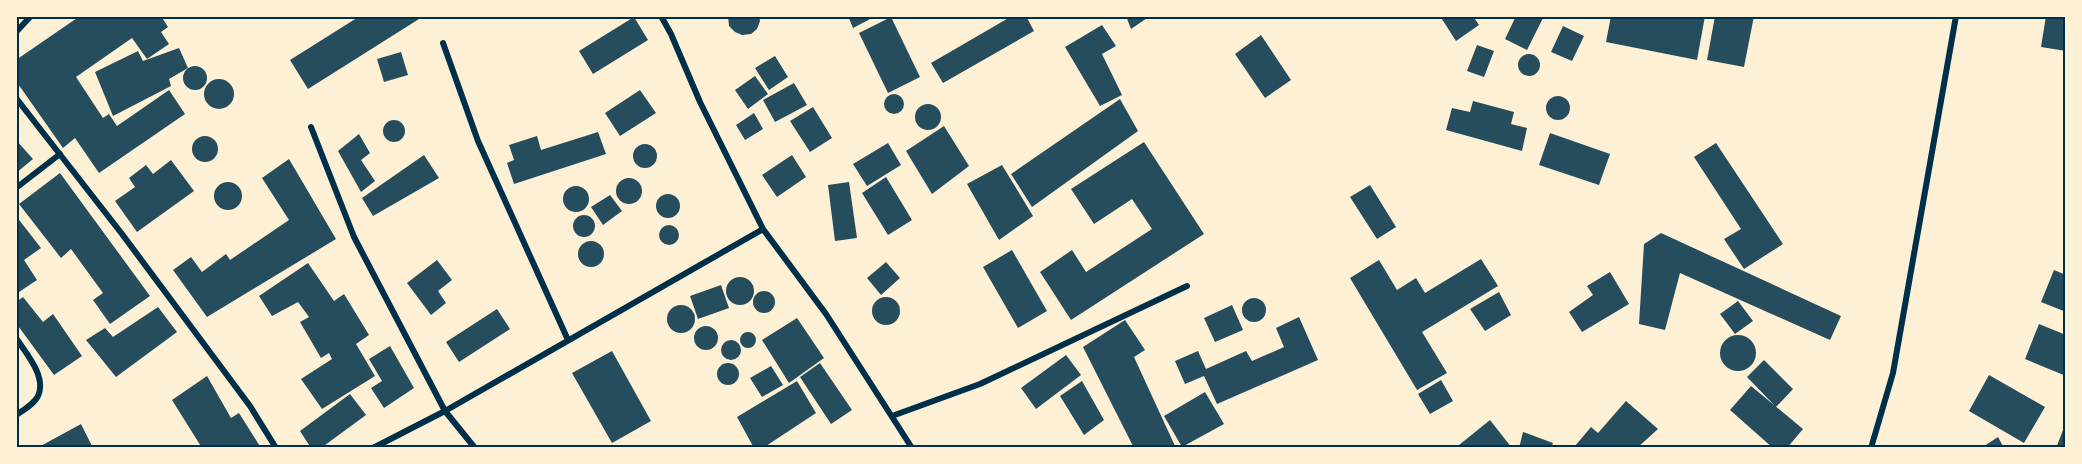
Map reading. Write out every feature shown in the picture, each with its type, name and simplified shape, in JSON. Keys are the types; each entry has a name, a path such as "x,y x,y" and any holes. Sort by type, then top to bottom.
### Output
{"street":[{"path":"16,32 31,16"},
{"path":"661,16 700,102 763,229 826,314 912,447"},
{"path":"1871,447 1893,373 1956,16"},
{"path":"443,43 478,141 568,340"},
{"path":"16,98 122,234 250,406 276,447"},
{"path":"311,127 354,237 445,411 475,447"},
{"path":"16,188 60,154"},
{"path":"374,447 445,411 763,229"},
{"path":"892,416 980,384 1186,286"},
{"path":"16,338 34,365 40,386 39,396 16,415"}],"building":[{"path":"80,16 161,16 168,27 161,32 169,44 147,59 132,38 76,77 103,118 109,114 117,126 169,90 185,114 99,173 75,138 63,148 16,81 16,60"},
{"path":"360,16 418,16 419,19 308,89 290,60"},
{"path":"728,16 759,16 760,21 757,29 751,34 742,35 729,26"},
{"path":"848,16 876,16 853,28"},
{"path":"1012,16 1026,16 1034,31 943,83 931,63"},
{"path":"1126,16 1150,16 1131,29"},
{"path":"1440,16 1473,16 1479,25 1456,41"},
{"path":"1516,16 1544,16 1527,50 1505,39"},
{"path":"1611,16 1705,16 1697,60 1606,42"},
{"path":"1715,16 1754,16 1744,67 1707,60"},
{"path":"2046,16 2066,16 2066,51 2041,47"},
{"path":"634,17 648,40 593,74 579,51"},
{"path":"891,17 920,77 888,93 859,33"},
{"path":"1102,25 1116,46 1102,54 1122,95 1100,106 1065,47"},
{"path":"1563,26 1584,36 1572,61 1551,52"},
{"path":"1261,35 1291,80 1265,98 1235,54"},
{"path":"1477,45 1494,51 1484,77 1467,71"},
{"path":"179,48 188,68 169,79 171,86 113,116 95,72 138,51 143,61"},
{"path":"401,52 408,75 384,82 377,59"},
{"path":"1529,54 1537,57 1540,65 1537,73 1529,76 1521,73 1518,65 1521,57"},
{"path":"775,56 788,77 769,90 755,68"},
{"path":"195,66 200,67 206,73 206,83 200,89 195,90 190,89 184,83 183,78 184,73 190,67"},
{"path":"755,76 768,94 748,109 735,90"},
{"path":"219,79 229,84 234,94 229,104 219,109 209,104 204,94 209,84"},
{"path":"794,83 807,105 775,122 763,100"},
{"path":"640,90 656,113 620,136 605,113"},
{"path":"890,94 898,94 904,100 904,108 898,114 890,114 884,108 884,100"},
{"path":"1558,96 1563,97 1569,103 1569,113 1563,119 1558,120 1553,119 1547,113 1546,108 1547,103 1553,97"},
{"path":"1120,99 1138,131 1032,207 1011,174"},
{"path":"1473,101 1514,112 1511,124 1527,128 1522,151 1446,130 1452,108 1470,112"},
{"path":"928,104 937,108 941,117 937,126 928,130 919,126 915,117 919,108"},
{"path":"813,107 832,138 810,152 790,121"},
{"path":"754,113 763,129 745,140 736,125"},
{"path":"394,120 404,127 405,131 398,141 394,142 384,135 383,131 390,121"},
{"path":"944,126 969,166 932,194 906,151"},
{"path":"598,132 606,154 514,184 507,163 514,160 509,145 537,136 541,150"},
{"path":"1550,133 1610,154 1599,185 1539,165"},
{"path":"359,134 370,153 361,160 375,181 361,192 338,151"},
{"path":"205,136 214,140 218,149 214,158 205,162 196,158 192,149 196,140"},
{"path":"16,140 33,159 16,173"},
{"path":"1144,142 1204,234 1071,320 1040,272 1072,250 1086,272 1152,229 1132,199 1094,224 1071,189"},
{"path":"888,143 901,165 867,186 853,164"},
{"path":"1716,143 1783,244 1744,269 1724,239 1741,229 1694,157"},
{"path":"645,144 654,147 657,156 654,165 645,168 636,165 633,156 636,147"},
{"path":"424,155 439,178 373,216 362,198"},
{"path":"792,155 806,177 777,197 762,175"},
{"path":"289,159 336,239 207,317 173,270 191,257 202,272 226,254 230,260 289,220 262,178"},
{"path":"171,160 194,191 137,232 115,201 135,187 129,178 146,165 153,174"},
{"path":"1002,165 1033,216 999,240 967,184"},
{"path":"60,173 150,296 110,324 93,300 103,293 71,249 61,258 19,204"},
{"path":"886,177 912,220 888,235 862,193"},
{"path":"629,178 638,182 642,191 638,200 629,204 620,200 616,191 620,182"},
{"path":"228,182 238,186 242,196 238,206 228,210 218,206 214,196 218,186"},
{"path":"849,182 857,238 835,241 828,185"},
{"path":"1370,185 1396,227 1377,239 1350,197"},
{"path":"576,186 585,190 589,199 585,208 576,212 567,208 563,199 567,190"},
{"path":"668,194 677,197 680,206 677,215 668,218 659,215 656,206 659,197"},
{"path":"610,195 622,211 603,225 591,207"},
{"path":"584,215 592,218 595,226 592,234 584,237 576,234 573,226 576,218"},
{"path":"16,216 41,248 24,260 37,280 16,294"},
{"path":"665,225 673,225 679,231 679,239 673,245 665,245 659,239 659,231"},
{"path":"1661,233 1841,316 1830,340 1680,273 1665,330 1639,324 1644,244"},
{"path":"591,241 600,245 604,254 600,263 591,267 582,263 578,254 582,245"},
{"path":"1012,250 1047,311 1018,328 983,267"},
{"path":"1481,259 1498,286 1422,332 1447,373 1417,390 1350,278 1379,260 1397,290 1416,278 1425,293"},
{"path":"437,260 452,280 438,291 446,303 431,315 407,283"},
{"path":"886,262 900,278 881,295 867,278"},
{"path":"308,263 334,301 344,294 369,335 356,344 375,376 322,409 301,379 332,359 329,353 321,358 300,322 309,317 298,302 272,316 259,296"},
{"path":"2054,270 2066,275 2066,312 2041,302"},
{"path":"1610,272 1629,304 1582,332 1569,312 1593,295 1587,286"},
{"path":"740,277 750,281 754,291 750,301 740,305 730,301 726,291 730,281"},
{"path":"721,285 729,308 698,319 690,296"},
{"path":"764,291 772,294 775,302 772,310 764,313 756,310 753,302 756,294"},
{"path":"1499,292 1511,315 1485,331 1470,309"},
{"path":"23,297 43,322 53,314 82,356 54,375 16,323 16,302"},
{"path":"886,297 896,301 900,311 896,321 886,325 876,321 872,311 876,301"},
{"path":"1254,298 1262,302 1266,310 1262,318 1254,322 1246,318 1242,310 1246,302"},
{"path":"1738,301 1753,321 1735,334 1720,314"},
{"path":"681,305 691,309 695,319 691,329 681,333 671,329 667,319 671,309"},
{"path":"1232,305 1243,330 1215,342 1204,318"},
{"path":"158,307 177,332 116,377 86,340 105,328 113,337"},
{"path":"497,309 510,329 459,362 446,342"},
{"path":"1299,317 1318,360 1217,404 1204,376 1185,384 1175,361 1198,351 1206,369 1246,351 1252,361 1284,347 1276,328"},
{"path":"797,318 824,358 789,383 762,340"},
{"path":"1125,320 1145,350 1134,357 1175,446 1172,448 1134,448 1083,347"},
{"path":"2039,324 2066,335 2066,376 2025,359"},
{"path":"706,326 715,329 718,338 715,347 706,350 697,347 694,338 697,329"},
{"path":"748,332 756,340 748,348 740,340"},
{"path":"1738,335 1751,340 1756,353 1751,366 1738,371 1725,366 1720,353 1725,340"},
{"path":"731,340 738,343 741,350 738,357 731,360 724,357 721,350 724,343"},
{"path":"390,346 414,388 384,408 371,388 382,381 369,359"},
{"path":"612,351 651,421 612,443 572,373"},
{"path":"1066,355 1081,375 1036,409 1021,388"},
{"path":"1764,360 1793,389 1776,407 1747,377"},
{"path":"728,363 738,370 739,374 732,384 728,385 718,378 717,374 724,364"},
{"path":"820,363 852,410 831,424 800,377"},
{"path":"771,366 783,385 762,397 750,378"},
{"path":"1989,375 2045,407 2024,443 1969,411"},
{"path":"207,376 231,418 239,413 261,448 202,448 172,400"},
{"path":"1441,380 1453,401 1430,414 1418,394"},
{"path":"797,381 816,413 763,448 754,448 737,417"},
{"path":"1082,381 1104,420 1084,435 1060,396"},
{"path":"1751,386 1803,429 1787,448 1773,448 1730,410"},
{"path":"1205,392 1224,424 1182,447 1164,416"},
{"path":"350,394 366,415 321,448 311,448 300,431"},
{"path":"1626,401 1658,429 1637,448 1575,446 1591,427 1598,433"},
{"path":"1490,420 1512,448 1462,448 1459,445"},
{"path":"81,424 93,448 37,448"},
{"path":"2065,425 2066,448 2056,448"},
{"path":"1523,432 1553,443 1551,448 1519,448"},
{"path":"1998,437 2004,448 1981,448"}]}
